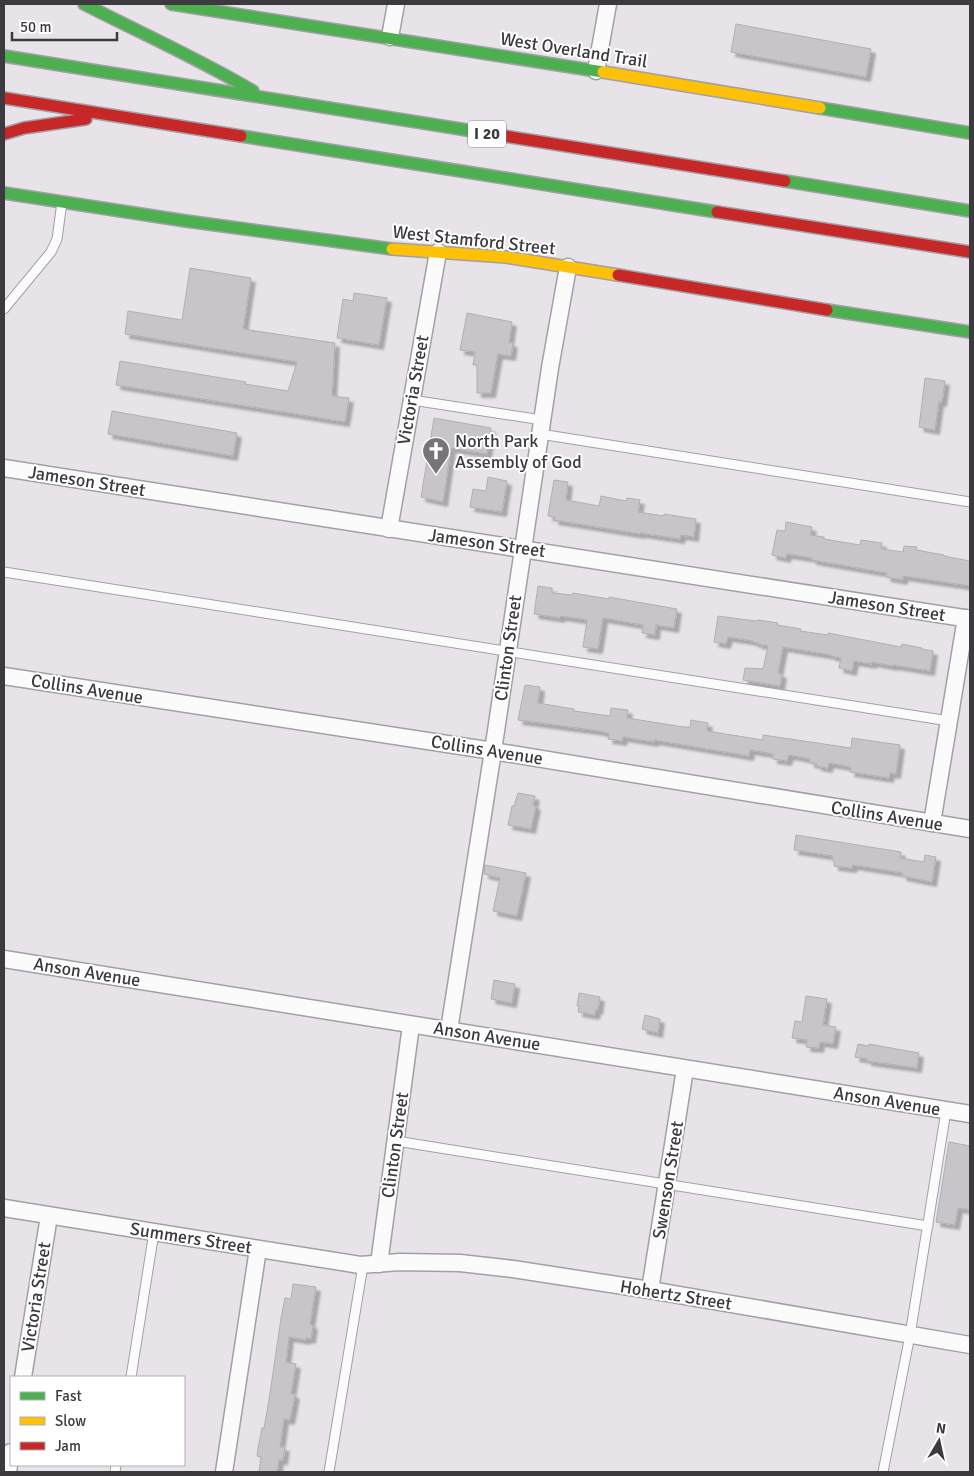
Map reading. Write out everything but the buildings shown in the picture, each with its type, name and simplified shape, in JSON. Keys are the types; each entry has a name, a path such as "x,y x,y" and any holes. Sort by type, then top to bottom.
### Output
{"main road":[{"path":"84,4 216,69 267,99"},
{"name":"West Overland Trail","path":"171,4 596,71 970,133"},
{"name":"I 20","path":"4,56 970,211"},
{"name":"I 20","path":"4,98 970,252"},
{"path":"4,134 24,128 109,115"},
{"name":"West Stamford Street","path":"4,193 314,239 393,249 506,257 970,332"}],"street":[{"path":"390,38 396,4"},
{"path":"596,71 608,4"},
{"name":"Victoria Street","path":"389,529 438,252"},
{"name":"Clinton Street","path":"449,1030 541,427 568,267"},
{"name":"Jameson Street","path":"4,468 968,618"},
{"path":"932,823 968,618"},
{"name":"Collins Avenue","path":"4,676 493,751 970,829"},
{"name":"Anson Avenue","path":"4,959 970,1114"},
{"name":"Clinton Street","path":"371,1264 396,1140 411,1025"},
{"name":"Swenson Street","path":"650,1290 686,1069"},
{"name":"Summers Street","path":"4,1208 258,1249 371,1264"},
{"name":"Victoria Street","path":"23,1376 50,1216"},
{"path":"224,1472 258,1249"},
{"name":"Hohertz Street","path":"371,1264 400,1262 460,1263 513,1269 650,1290 970,1345"},
{"path":"8,1472 10,1459"}],"lane":[{"path":"4,309 51,252 57,239 62,202"},
{"path":"412,400 541,427 970,502"},
{"path":"4,572 949,720"},
{"path":"883,1472 910,1334 946,1110"},
{"path":"396,1140 928,1226"},
{"path":"130,1376 154,1232"},
{"path":"330,1472 371,1264"}],"traffic: fast":[{"path":"84,4 191,57 253,91"},
{"path":"171,4 603,72"},
{"path":"4,56 498,135"},
{"path":"820,108 970,133"},
{"path":"241,136 717,212"},
{"path":"785,181 970,211"},
{"path":"4,193 186,221 392,249"},
{"path":"827,310 970,332"}],"traffic: slow":[{"path":"603,72 820,108"},
{"path":"392,249 506,257 618,275"}],"traffic: jam":[{"path":"4,98 241,136"},
{"path":"4,134 24,128 86,119"},
{"path":"498,135 785,181"},
{"path":"717,212 970,252"},
{"path":"618,275 827,310"}],"place":[{"name":"North Park Assembly of God","path":"436,475"}]}
